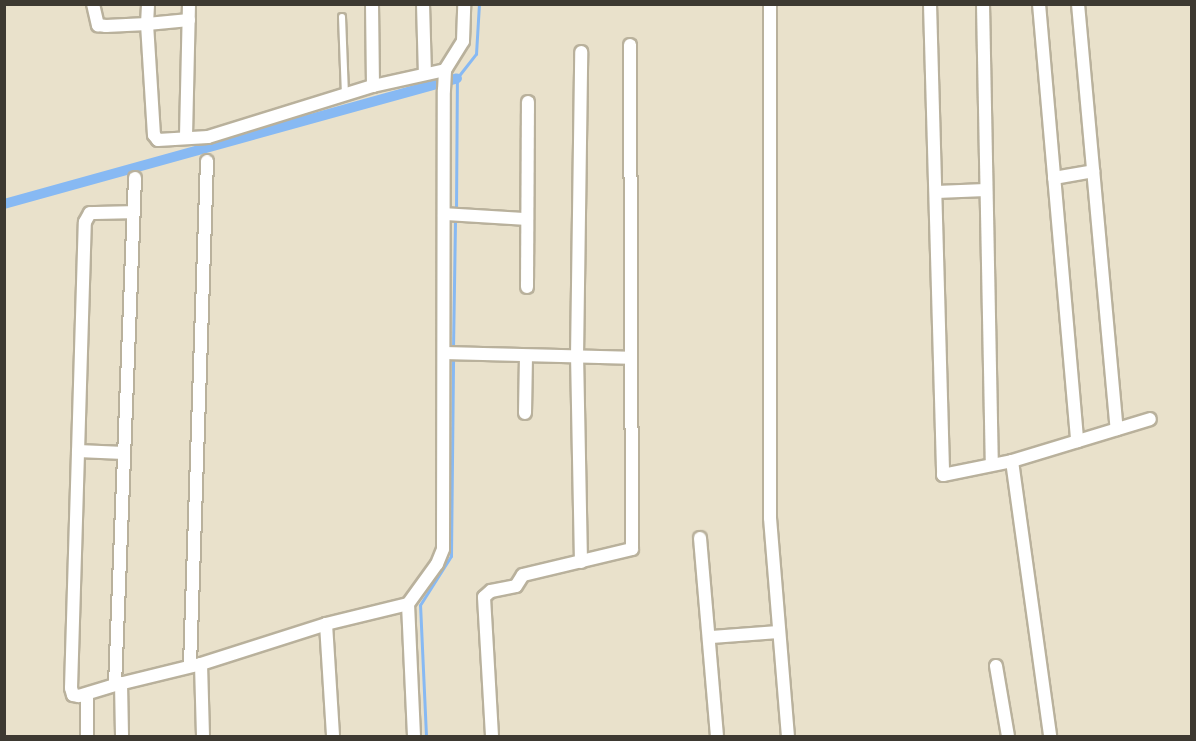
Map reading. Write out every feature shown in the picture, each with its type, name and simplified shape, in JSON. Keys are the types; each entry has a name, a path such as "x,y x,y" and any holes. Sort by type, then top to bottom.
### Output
{"street":[{"path":"93,4 98,25 189,20"},
{"path":"148,4 147,24 154,135 158,140 186,136 208,137 373,86 425,74 445,80"},
{"path":"186,136 189,4"},
{"path":"372,4 373,86"},
{"path":"423,4 425,74"},
{"path":"414,736 408,604 437,564 442,549 450,353 445,80 463,41 464,4"},
{"path":"770,4 770,518 788,736"},
{"path":"930,4 944,475 1012,461 1150,419"},
{"path":"983,4 992,465"},
{"path":"1039,4 1077,441"},
{"path":"1078,4 1117,429"},
{"path":"492,736 484,597 491,591 516,586 523,575 632,549 629,358 630,45"},
{"path":"581,52 577,357 581,562"},
{"path":"527,287 528,102"},
{"path":"203,736 195,664 207,161"},
{"path":"1054,178 1094,171"},
{"path":"122,736 118,684 135,178"},
{"path":"936,192 986,190"},
{"path":"133,212 87,216 71,688 74,695 87,695 326,624 408,604"},
{"path":"449,215 526,219"},
{"path":"450,353 629,358"},
{"path":"525,413 526,356"},
{"path":"78,451 124,453"},
{"path":"1012,461 1050,736"},
{"path":"700,538 711,637 717,736"},
{"path":"326,624 333,736"},
{"path":"711,637 779,632"},
{"path":"996,666 1008,736"},
{"path":"87,695 87,736"}],"lane":[{"path":"342,17 345,96"}],"waterway":[{"path":"456,211 457,78 476,54 479,4"},
{"path":"4,204 457,78"},
{"path":"453,349 455,218"},
{"path":"426,736 420,605 451,556 453,356"}]}
